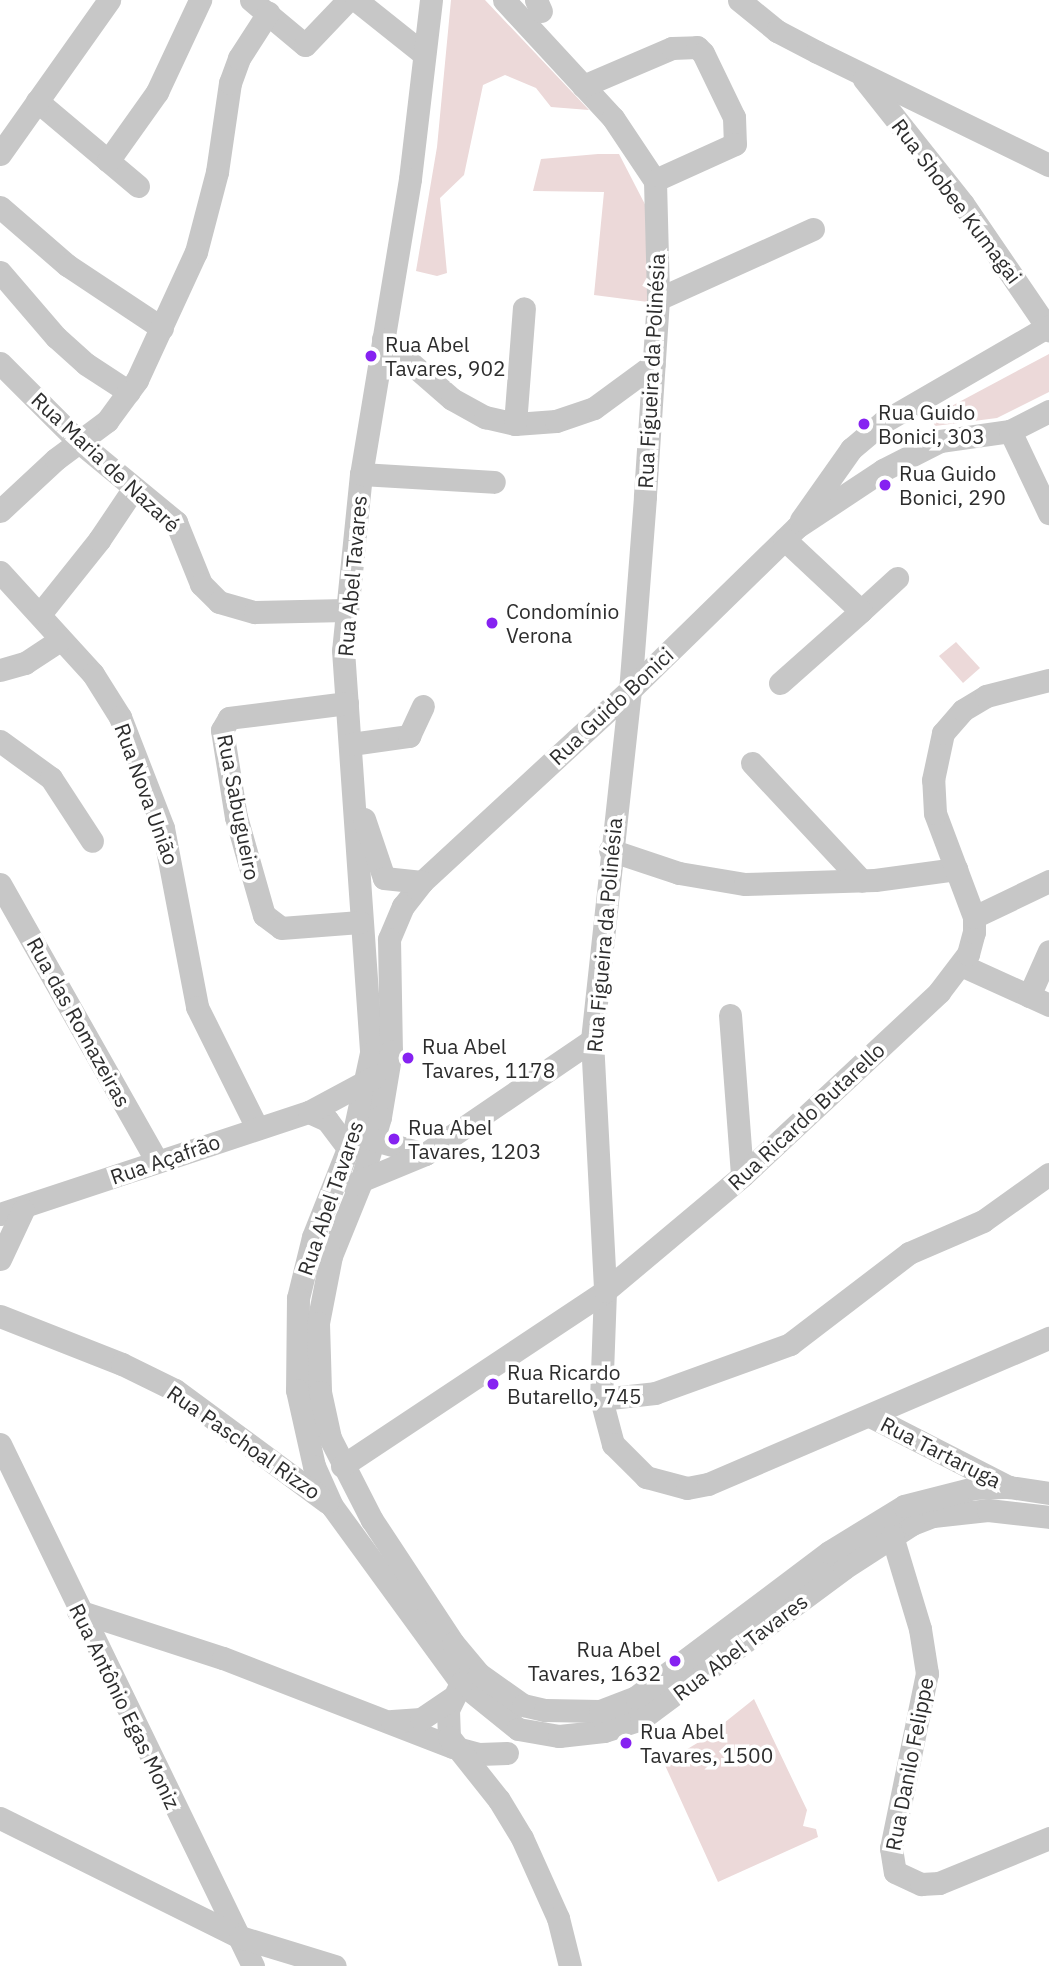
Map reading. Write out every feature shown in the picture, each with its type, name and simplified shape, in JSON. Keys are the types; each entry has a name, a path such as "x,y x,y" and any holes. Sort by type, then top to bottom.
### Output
{"street":[{"path":"0,154 109,0"},
{"path":"108,161 157,92 200,0"},
{"path":"0,511 107,421 129,392 162,328 199,243 217,172 230,83 259,6 305,45 348,0"},
{"path":"356,0 424,54"},
{"name":"Rua Figueira da Polinésia","path":"504,0 613,118 655,181 658,299 654,364 630,690 610,850 592,1040 605,1291 601,1399 613,1444 631,1466 646,1477 687,1488 761,1465 1049,1338"},
{"path":"739,0 777,31 1049,165"},
{"name":"Rua Abel Tavares","path":"425,4 424,54 408,191 361,474 343,650 354,775 360,922 370,1025 368,1081 349,1149 330,1191 300,1281 294,1356 307,1444 332,1506 456,1691 518,1729 559,1736 586,1734 641,1718 892,1536 933,1516 958,1512 1015,1511 1049,1517"},
{"path":"583,86 672,48 697,47 734,117 736,137 730,148 662,177"},
{"name":"Rua Shobee Kumagai","path":"860,74 963,204 1048,328"},
{"path":"37,101 138,186"},
{"path":"0,207 67,265 162,328"},
{"path":"658,299 813,229"},
{"path":"0,272 56,337 86,364 129,392"},
{"path":"515,424 524,308"},
{"name":"Rua Guido Bonici","path":"422,882 630,690 790,533 850,449 883,422 1048,328"},
{"path":"383,339 452,399 485,417 515,424 556,421 594,408 654,364"},
{"name":"Rua Maria de Nazaré","path":"1,365 79,442 182,529 201,584 219,602 255,612 346,610"},
{"name":"Rua Guido Bonici","path":"790,533 883,470 940,441 1010,431 1049,411"},
{"path":"1010,431 1049,513"},
{"path":"361,474 494,482"},
{"path":"40,614 93,548 134,488"},
{"path":"790,533 861,611"},
{"name":"Rua Nova União","path":"0,572 107,692 120,717 166,839 197,1007 257,1128"},
{"path":"780,683 897,578"},
{"path":"0,670 32,659 60,640"},
{"name":"Rua Ricardo Butarello","path":"342,1466 605,1291 742,1176 939,992 961,965 972,944 974,916 935,813 933,780 943,733 963,710 986,696 1049,680"},
{"name":"Rua Sabugueiro","path":"347,703 229,718 222,730 236,817 264,915 281,928 360,922"},
{"path":"351,744 409,736 424,706"},
{"path":"0,741 51,778 92,841"},
{"path":"752,764 862,881"},
{"path":"354,775 367,831 384,878 422,882"},
{"path":"610,850 679,873 723,881 781,885 862,881 956,869"},
{"path":"974,916 1049,881"},
{"name":"Rua Abel Tavares","path":"422,882 403,906 389,940 389,1069 374,1140 361,1182 331,1256 318,1323 323,1414 342,1466 453,1643 479,1674 523,1705 564,1713 617,1706 636,1698 880,1517 946,1493 1009,1487 1049,1493"},
{"name":"Rua das Romazeiras","path":"0,884 157,1161"},
{"path":"961,965 1039,1001 1049,951"},
{"path":"730,1015 742,1176"},
{"path":"330,1191 361,1182 425,1154 592,1040"},
{"name":"Rua Açafrão","path":"11,1212 309,1112 389,1069"},
{"path":"309,1112 327,1120 349,1149"},
{"path":"374,1140 425,1154"},
{"path":"601,1399 655,1393 790,1344 909,1252 983,1221 1049,1174"},
{"path":"0,1259 11,1212"},
{"name":"Rua Paschoal Rizzo","path":"0,1316 122,1364 175,1391 332,1506"},
{"name":"Rua Tartaruga","path":"873,1417 1009,1487"},
{"name":"Rua Antônio Egas Moniz","path":"0,1444 78,1611 253,1966"},
{"name":"Rua Danilo Felippe","path":"892,1536 920,1629 927,1674 891,1848 895,1872 921,1884 939,1883 1049,1838"},
{"path":"78,1611 223,1658 453,1747 479,1754 507,1754"},
{"path":"386,1722 421,1719 456,1691"},
{"path":"456,1691 447,1718 453,1747 499,1800 540,1874 570,1966"},
{"path":"499,1800 498,1782 518,1729 523,1705"},
{"path":"0,1818 240,1937 335,1966"}],"shaded area":[{"path":"451,0 485,0 589,110 551,107 536,88 505,75 483,85 464,175 440,198 447,273 437,276 416,271 437,147"},
{"path":"619,154 651,216 648,302 594,295 604,192 533,191 541,159"},
{"path":"1049,354 1049,392 997,418 935,426 931,417"},
{"path":"956,642 980,668 963,683 939,656"},
{"path":"754,1699 807,1810 803,1826 816,1829 818,1837 718,1882 664,1763 704,1739"}],"place":[{"name":"Rua Abel Tavares, 902","path":"371,356"},
{"name":"Rua Guido Bonici, 303","path":"864,424"},
{"name":"Rua Guido Bonici, 290","path":"885,485"},
{"name":"Condomínio Verona","path":"492,623"},
{"name":"Rua Abel Tavares, 1178","path":"408,1058"},
{"name":"Rua Abel Tavares, 1203","path":"394,1139"},
{"name":"Rua Ricardo Butarello, 745","path":"493,1384"},
{"name":"Rua Abel Tavares, 1632","path":"675,1661"},
{"name":"Rua Abel Tavares, 1500","path":"626,1743"}]}
